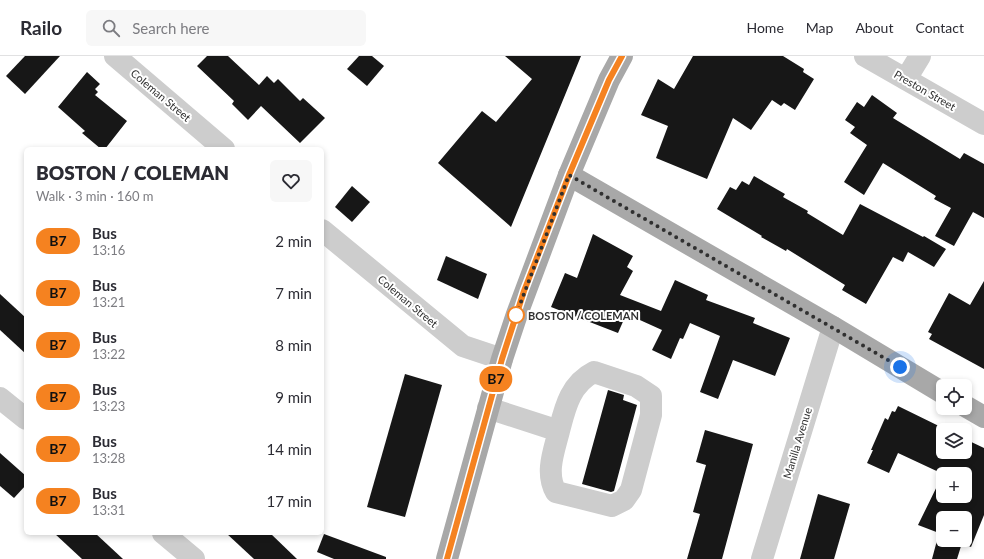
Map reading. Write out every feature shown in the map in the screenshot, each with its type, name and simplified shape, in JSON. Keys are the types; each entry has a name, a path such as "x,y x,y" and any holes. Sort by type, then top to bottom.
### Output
{"main road":[{"path":"447,559 502,359 532,269 569,175 609,80 622,56"},
{"path":"569,175 833,327 936,389"},
{"path":"972,410 984,417"}],"street":[{"name":"Coleman Street","path":"115,56 222,147"},
{"name":"Preston Street","path":"865,56 984,124"},
{"path":"906,79 920,56"},
{"name":"Coleman Street","path":"324,232 463,346 502,359"},
{"name":"Manilla Avenue","path":"762,559 833,327"},
{"path":"594,372 636,386 651,396 652,415 631,490 624,500 612,506 556,492 550,483 550,471 558,432 566,402 574,389 588,375 594,372"},
{"path":"0,398 24,417"},
{"path":"488,408 558,432"},
{"path":"165,535 194,559"}],"building":[{"path":"25,56 60,56 25,94 6,76"},
{"path":"207,56 228,56 259,85 267,76 274,83 278,79 300,101 303,98 325,118 300,143 261,106 248,120 232,104 234,101 197,66"},
{"path":"359,56 372,56 384,66 367,86 347,69"},
{"path":"505,56 581,56 511,227 438,163 482,111 496,122 532,79"},
{"path":"693,56 783,56 804,69 803,72 814,79 795,110 784,103 781,106 772,100 751,130 733,118 707,179 656,158 668,126 641,115 658,79 674,89"},
{"path":"87,72 100,84 95,89 98,92 95,95 127,121 107,147 99,147 82,133 85,131 58,107"},
{"path":"872,95 897,113 893,118 960,159 964,153 984,164 984,218 973,212 954,246 935,236 951,208 934,199 936,196 883,163 864,195 844,182 867,145 850,133 855,127 845,120 857,102 864,107"},
{"path":"754,176 785,194 783,197 808,211 807,213 843,235 860,204 923,237 924,236 946,249 934,267 908,252 903,262 893,257 866,304 842,290 845,285 787,249 786,251 761,237 762,236 717,209 730,187 736,190 742,181 749,185"},
{"path":"352,186 370,202 352,222 335,207"},
{"path":"593,234 633,256 627,267 633,271 620,295 661,311 675,280 708,295 706,300 755,318 753,323 790,338 775,376 733,360 718,399 700,392 720,336 690,323 683,339 680,338 671,359 652,350 662,330 631,316 629,319 625,317 618,333 551,307 565,273 577,278"},
{"path":"446,256 487,274 478,299 437,280"},
{"path":"984,281 984,369 929,339 932,334 928,332 949,293 970,305"},
{"path":"0,294 24,316 24,352 0,330"},
{"path":"405,374 442,385 405,517 367,507"},
{"path":"608,390 624,395 623,400 637,405 614,491 611,492 582,484"},
{"path":"898,406 936,425 936,459 972,459 972,442 984,448 984,515 972,545 972,511 936,511 936,532 918,525 936,488 936,503 972,503 972,467 936,467 936,471 898,453 889,473 867,463 885,418 888,420 892,411 895,412"},
{"path":"705,430 753,444 722,559 687,559 700,514 693,512 706,465 696,462"},
{"path":"0,453 24,474 24,487 14,498 0,486"},
{"path":"818,494 850,504 834,559 800,559"},
{"path":"324,534 386,557 386,559 334,559 317,552"},
{"path":"56,535 97,535 123,559 82,559"},
{"path":"228,535 272,535 297,559 254,559"},
{"path":"936,544 936,547 961,547 957,559 932,559"}],"bus line":[{"name":"B7","path":"447,559 502,359 524,291 569,175 609,80 622,56"}],"place":[{"name":"BOSTON / COLEMAN","path":"516,315"}],"route":[{"path":"516,315 569,175 900,367"}]}
